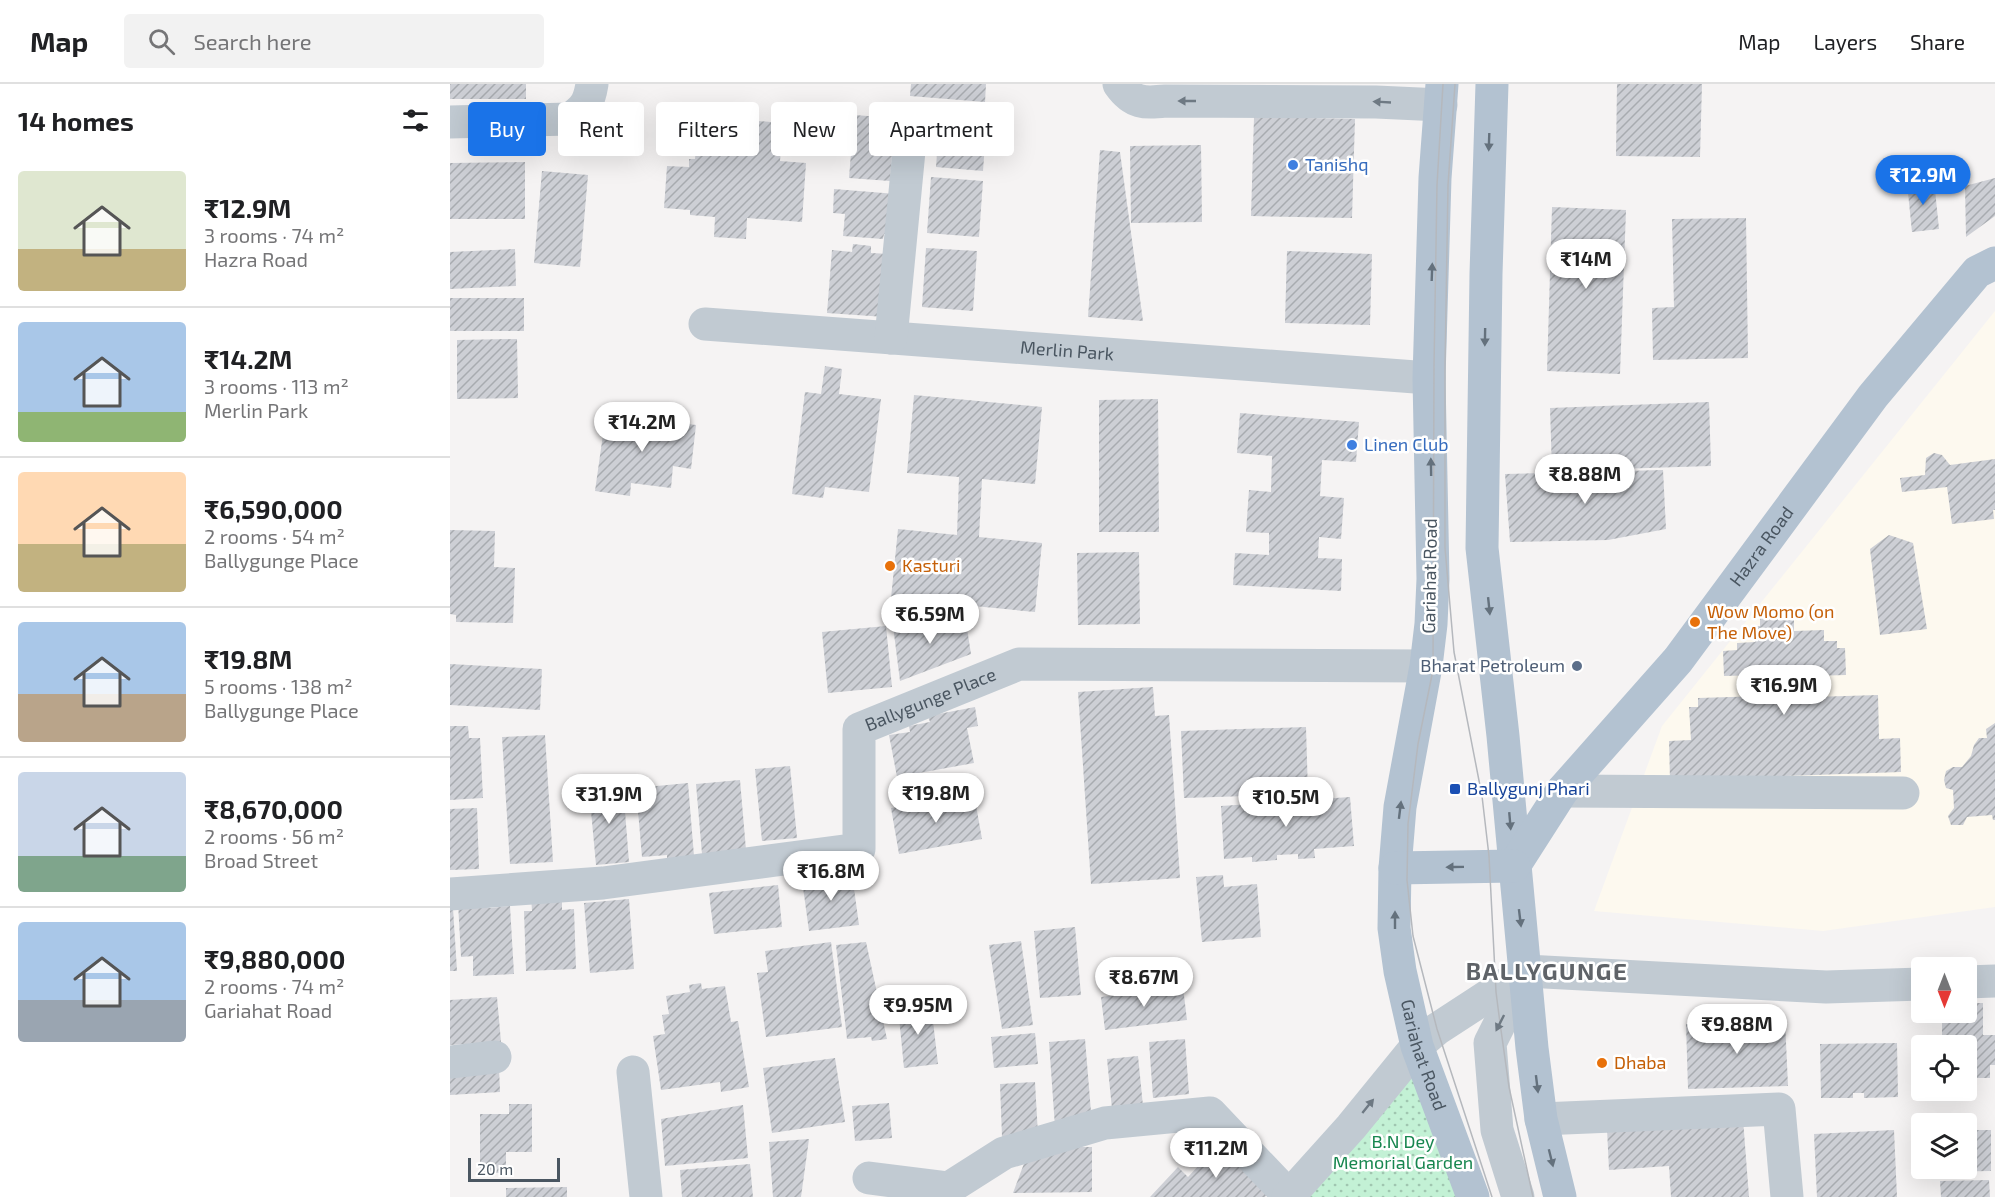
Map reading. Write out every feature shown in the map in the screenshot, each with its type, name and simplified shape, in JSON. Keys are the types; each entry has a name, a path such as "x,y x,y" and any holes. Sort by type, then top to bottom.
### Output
{"main road":[{"path":"1492,84 1486,274 1482,548 1503,736 1532,1048 1541,1119 1560,1197"},
{"name":"Gariahat Road","path":"1442,95 1435,178 1429,378 1433,579 1431,624 1426,666 1400,807 1395,868 1394,928 1398,960 1417,1046 1473,1197"},
{"name":"Hazra Road","path":"1514,866 1562,791 1678,660 1872,396 1977,272 1995,263"},
{"path":"1395,868 1514,866"}],"street":[{"path":"450,122 570,119 583,110 590,97 592,84"},
{"path":"1119,84 1135,101 1147,103 1166,101 1376,102 1442,95"},
{"path":"891,338 908,156"},
{"name":"Merlin Park","path":"705,324 1429,378"},
{"name":"Ballygunge Place","path":"450,894 603,883 859,849 859,729 1019,664 1426,666"},
{"path":"1562,791 1903,793"},
{"path":"869,1178 949,1188 1004,1153 1105,1123 1210,1113 1289,1197 1351,1127 1417,1046 1437,1029 1526,971 1826,987 1911,984"},
{"path":"1518,1197 1497,1130 1490,1043 1526,971"},
{"path":"1977,982 1995,981"},
{"path":"450,1062 495,1057"},
{"path":"633,1072 645,1197"},
{"path":"1541,1119 1779,1109 1787,1197"}],"shaded area":[{"path":"1995,311 1995,907 1823,931 1594,911 1662,726"}],"green space":[{"name":"B.N Dey Memorial Garden","path":"1419,1064 1466,1197 1302,1197"}],"building":[{"path":"450,84 526,84 526,99 450,99"},
{"path":"911,84 986,84 985,102 910,96"},
{"path":"1617,84 1702,84 1700,157 1616,156"},
{"path":"857,115 869,116 869,156 892,156 890,181 849,178 851,156 857,156"},
{"path":"1254,117 1355,119 1352,218 1251,216"},
{"path":"759,121 771,122 771,156 780,156 780,161 806,163 802,222 747,218 746,239 714,237 715,217 690,215 690,210 664,208 667,166 689,167 689,159 695,159 695,156 759,156"},
{"path":"1201,145 1202,222 1131,223 1130,146"},
{"path":"1100,150 1120,152 1143,321 1088,317"},
{"path":"937,156 984,156 983,171 936,167"},
{"path":"525,162 525,219 450,219 450,163"},
{"path":"542,171 588,175 580,267 534,263"},
{"path":"931,177 983,181 979,237 927,233"},
{"path":"1995,178 1995,216 1966,237 1965,186"},
{"path":"1934,180 1939,229 1912,232 1907,183"},
{"path":"834,189 896,194 893,234 884,234 883,239 843,236 845,214 833,213"},
{"path":"1552,207 1626,210 1620,374 1547,371"},
{"path":"1746,218 1748,358 1653,360 1652,308 1674,307 1672,219"},
{"path":"853,244 871,246 871,253 890,254 885,317 827,313 832,250 852,252"},
{"path":"926,248 977,251 973,311 922,307"},
{"path":"515,249 516,286 450,289 450,252"},
{"path":"1287,251 1372,254 1370,325 1285,323"},
{"path":"450,298 524,298 524,331 450,331"},
{"path":"517,339 518,398 457,399 457,340"},
{"path":"825,366 842,369 839,394 881,399 869,492 825,487 823,498 792,494 805,392 821,394"},
{"path":"914,395 1042,407 1035,484 982,479 979,537 1042,543 1035,612 891,598 898,529 957,535 959,477 907,473"},
{"path":"1158,399 1159,532 1099,532 1099,400"},
{"path":"1709,402 1711,466 1552,471 1550,408"},
{"path":"606,413 696,425 691,469 673,466 671,488 631,483 630,496 595,491"},
{"path":"1240,413 1359,422 1356,462 1322,460 1320,496 1344,498 1341,539 1319,537 1318,558 1342,559 1341,591 1233,585 1235,553 1269,555 1269,533 1246,532 1249,490 1271,492 1272,456 1237,453"},
{"path":"1934,453 1942,455 1950,465 1995,459 1994,519 1952,524 1947,487 1902,492 1900,478 1925,475 1926,458"},
{"path":"1663,470 1666,529 1608,540 1510,542 1505,474"},
{"path":"450,530 495,531 494,567 515,568 513,623 456,622 456,615 450,614"},
{"path":"1889,535 1913,543 1927,629 1880,635 1870,549"},
{"path":"1139,552 1140,624 1078,625 1077,553"},
{"path":"965,616 971,654 900,681 893,626"},
{"path":"1794,617 1794,631 1824,630 1824,641 1837,641 1837,648 1845,648 1846,675 1812,676 1813,697 1878,695 1879,739 1900,738 1901,772 1670,780 1669,741 1691,740 1689,707 1698,707 1698,698 1763,696 1762,675 1724,676 1723,651 1737,650 1737,643 1755,642 1754,626 1760,626 1760,618"},
{"path":"886,626 892,687 828,693 822,632"},
{"path":"450,664 542,669 540,710 450,705"},
{"path":"1153,687 1155,716 1169,715 1180,878 1091,884 1078,692"},
{"path":"975,707 978,726 967,728 974,763 897,777 889,735 910,732 909,726 930,722 928,716"},
{"path":"1995,723 1995,820 1992,815 1967,817 1963,825 1951,825 1948,816 1954,808 1953,790 1946,788 1944,780 1946,771 1953,767 1962,767 1971,756 1979,738 1987,738 1986,729"},
{"path":"450,726 468,726 469,738 480,738 483,798 450,800"},
{"path":"1306,727 1308,794 1184,798 1181,731"},
{"path":"545,735 553,862 510,864 502,737"},
{"path":"790,766 797,838 762,841 755,769"},
{"path":"740,780 746,850 702,854 696,784"},
{"path":"688,783 694,856 667,859 667,855 642,857 636,788"},
{"path":"623,786 629,862 596,865 589,789"},
{"path":"974,794 982,839 899,854 891,808"},
{"path":"1350,797 1354,846 1314,849 1315,858 1298,859 1298,854 1277,855 1277,860 1252,862 1252,857 1224,859 1221,806"},
{"path":"477,808 479,869 450,870 450,809"},
{"path":"852,874 859,925 809,931 802,880"},
{"path":"1223,875 1224,887 1257,884 1261,937 1202,942 1196,877"},
{"path":"778,885 782,927 714,934 709,893"},
{"path":"562,895 562,910 574,909 576,969 526,971 524,911 532,911 531,896"},
{"path":"629,899 634,969 590,973 584,903"},
{"path":"458,903 491,908 510,906 514,974 473,976 473,956 461,957"},
{"path":"450,908 453,908 457,971 450,971"},
{"path":"1075,927 1081,995 1040,998 1034,931"},
{"path":"1021,941 1033,1025 1002,1029 989,945"},
{"path":"831,942 842,1027 766,1037 757,973 768,972 765,951"},
{"path":"866,942 887,1039 872,1041 871,1037 847,1039 836,945"},
{"path":"701,983 702,989 725,986 731,1022 738,1021 749,1087 721,1092 720,1082 661,1090 653,1036 665,1034 662,1015 669,1014 666,996 690,992 689,985"},
{"path":"1183,987 1187,1020 1105,1030 1101,997"},
{"path":"497,997 501,1042 450,1045 450,1000"},
{"path":"1977,1003 1983,1003 1983,1035 1995,1035 1995,1065 1990,1065 1990,1078 1977,1078 1977,1035 1942,1035 1942,1023 1977,1023"},
{"path":"931,1004 938,1064 904,1068 898,1007"},
{"path":"1785,1020 1788,1086 1688,1089 1686,1024"},
{"path":"1035,1033 1038,1064 994,1068 991,1037"},
{"path":"1085,1039 1092,1124 1055,1127 1049,1042"},
{"path":"1185,1039 1189,1094 1153,1098 1149,1042"},
{"path":"1897,1043 1898,1097 1864,1098 1864,1093 1853,1093 1853,1098 1821,1098 1820,1044"},
{"path":"1138,1056 1143,1106 1112,1109 1107,1059"},
{"path":"835,1058 845,1122 772,1133 763,1068"},
{"path":"499,1067 500,1092 450,1095 450,1069"},
{"path":"1035,1082 1038,1135 1002,1137 1000,1084"},
{"path":"889,1103 892,1138 855,1141 852,1106"},
{"path":"509,1104 532,1104 532,1152 506,1152 506,1173 480,1173 480,1114 509,1114"},
{"path":"743,1105 748,1158 665,1166 661,1119"},
{"path":"1743,1119 1749,1197 1671,1197 1669,1166 1609,1170 1607,1129"},
{"path":"1894,1130 1897,1197 1817,1197 1814,1134"},
{"path":"1977,1130 1991,1130 1991,1171 1977,1171"},
{"path":"809,1139 801,1197 773,1197 769,1142"},
{"path":"1221,1141 1273,1188 1265,1197 1150,1197 1178,1167 1188,1177"},
{"path":"1052,1147 1092,1147 1092,1192 1013,1193 1029,1150"},
{"path":"750,1164 753,1197 682,1197 680,1170"},
{"path":"1989,1180 1990,1197 1941,1197 1940,1181"},
{"path":"567,1187 567,1197 506,1197 506,1188"}],"tram line":[{"path":"1443,84 1437,185 1433,670 1418,744 1408,824 1407,880 1413,936 1437,1029 1492,1197"},
{"path":"1455,84 1448,185 1445,548 1454,652 1482,796 1489,856 1496,992 1500,1023 1509,1087 1533,1197"}],"place":[{"name":"Tanishq","path":"1293,165"},
{"name":"Linen Club","path":"1352,445"},
{"name":"Kasturi","path":"890,566"},
{"name":"Wow Momo (on The Move)","path":"1695,622"},
{"name":"Bharat Petroleum","path":"1577,666"},
{"name":"Ballygunj Phari","path":"1455,789"},
{"name":"Dhaba","path":"1602,1063"}],"district":[{"name":"BALLYGUNGE","path":"1547,972"}]}
